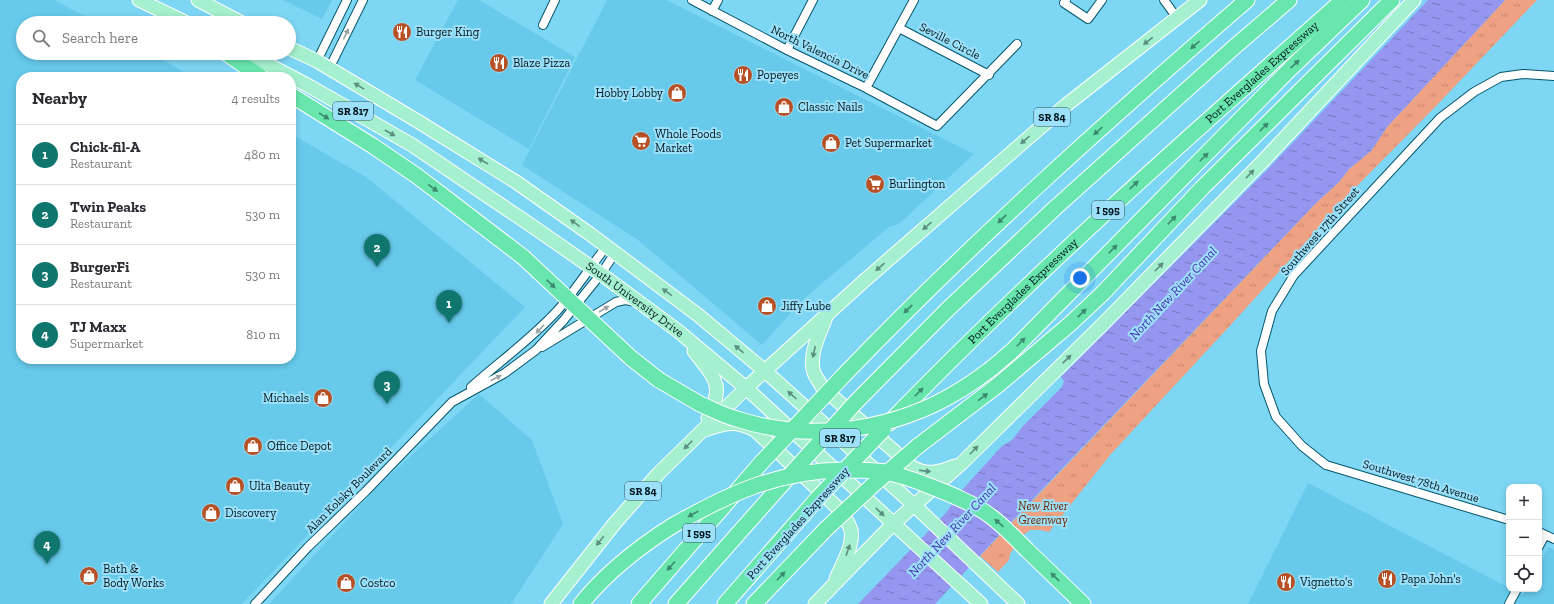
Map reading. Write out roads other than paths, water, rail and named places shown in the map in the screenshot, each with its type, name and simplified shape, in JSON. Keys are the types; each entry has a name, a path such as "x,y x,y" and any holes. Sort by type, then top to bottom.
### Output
{"highway":[{"path":"1224,19 1244,0"},
{"name":"I 595","path":"639,604 761,463 900,317 1008,212 1114,116 1247,0"},
{"path":"676,604 855,404 947,310 1055,208 1232,49 1289,0"},
{"name":"Port Everglades Expressway","path":"725,604 817,499 952,359 1056,258 1139,181 1343,0"},
{"path":"296,98 373,146 417,176 523,257 631,358 659,380 700,404 737,420 796,430 828,431 860,428 896,420 934,405 968,386 992,368 1012,351 1285,75 1362,0"},
{"path":"754,604 826,529 873,485 918,446 998,385 1070,324 1103,293 1202,188 1392,0"},
{"path":"235,60 252,72"},
{"path":"581,604 589,594 622,563 647,542 672,526 714,503 740,491 784,477 817,470 857,470 885,472 918,482 951,494 988,514 1083,604"}],"main road":[{"path":"139,0 172,16"},
{"path":"198,0 229,16"},
{"name":"SR 84","path":"551,604 620,517 658,474 746,388 926,226 1064,106 1200,0"},
{"path":"815,604 893,524 962,463 1104,323 1241,183 1414,0"},
{"name":"South University Drive","path":"296,51 330,68 489,164 546,203 703,318 765,371 915,506 1018,604"},
{"name":"South University Drive","path":"259,60 282,72"},
{"name":"South University Drive","path":"296,79 412,145 596,270 678,331 746,388 980,604"},
{"path":"827,315 814,350 812,363 822,387 896,454 919,471 941,471 962,463"},
{"path":"678,331 716,382 716,399 702,431"},
{"path":"702,431 725,423 744,424 755,430 842,512 851,530 851,540 832,586"}],"street":[{"path":"317,61 347,0"},
{"path":"330,68 363,0"},
{"path":"543,25 556,0"},
{"name":"North Valencia Drive","path":"692,0 787,50 866,88 937,126"},
{"path":"712,11 718,0"},
{"path":"787,50 813,0"},
{"name":"Seville Circle","path":"866,88 914,0"},
{"path":"1066,0 1064,3 1088,19 1102,0"},
{"path":"1164,0 1177,18"},
{"name":"Seville Circle","path":"899,28 989,75"},
{"name":"Seville Circle","path":"937,126 1018,44"},
{"name":"Southwest 17th Street","path":"1326,465 1302,446 1276,417 1264,384 1261,351 1272,311 1294,275 1440,118 1474,92 1501,77 1523,74 1554,76"},
{"name":"Alan Kolsky Boulevard","path":"255,604 308,547 366,491 452,402 505,373 536,350 563,321 610,250"},
{"name":"Alan Kolsky Boulevard","path":"462,396 495,365 533,336 596,270 610,250"},
{"path":"536,350 616,302 625,300 639,302"},
{"name":"Southwest 78th Avenue","path":"1326,465 1506,519"},
{"path":"1542,533 1554,539"},
{"path":"1509,604 1515,592"}],"water":[{"name":"North New River Canal","path":"1428,0 1505,0 1387,127 1371,151 1349,169 1339,182 1316,203 1014,519 935,604 858,604 946,513 952,504 956,502 963,489 1002,446 1012,440 1023,426 1062,387 1064,381 1061,377 1267,170"}],"place":[{"name":"Burger King","path":"402,32"},
{"name":"Blaze Pizza","path":"499,63"},
{"name":"Popeyes","path":"743,75"},
{"name":"Hobby Lobby","path":"677,93"},
{"name":"Classic Nails","path":"784,107"},
{"name":"Whole Foods Market","path":"641,141"},
{"name":"Pet Supermarket","path":"831,143"},
{"name":"Burlington","path":"875,184"},
{"name":"Twin Peaks","path":"377,267"},
{"name":"Jiffy Lube","path":"767,306"},
{"name":"Chick-fil-A","path":"449,323"},
{"name":"Michaels","path":"323,398"},
{"name":"BurgerFi","path":"387,404"},
{"name":"Office Depot","path":"253,446"},
{"name":"Ulta Beauty","path":"235,486"},
{"name":"Discovery","path":"211,513"},
{"name":"TJ Maxx","path":"47,564"},
{"name":"Bath & Body Works","path":"89,576"},
{"name":"Papa John's","path":"1387,579"},
{"name":"Vignetto's","path":"1286,582"},
{"name":"Costco","path":"346,583"}],"park label":[{"name":"New River Greenway","path":"1043,513"}]}
